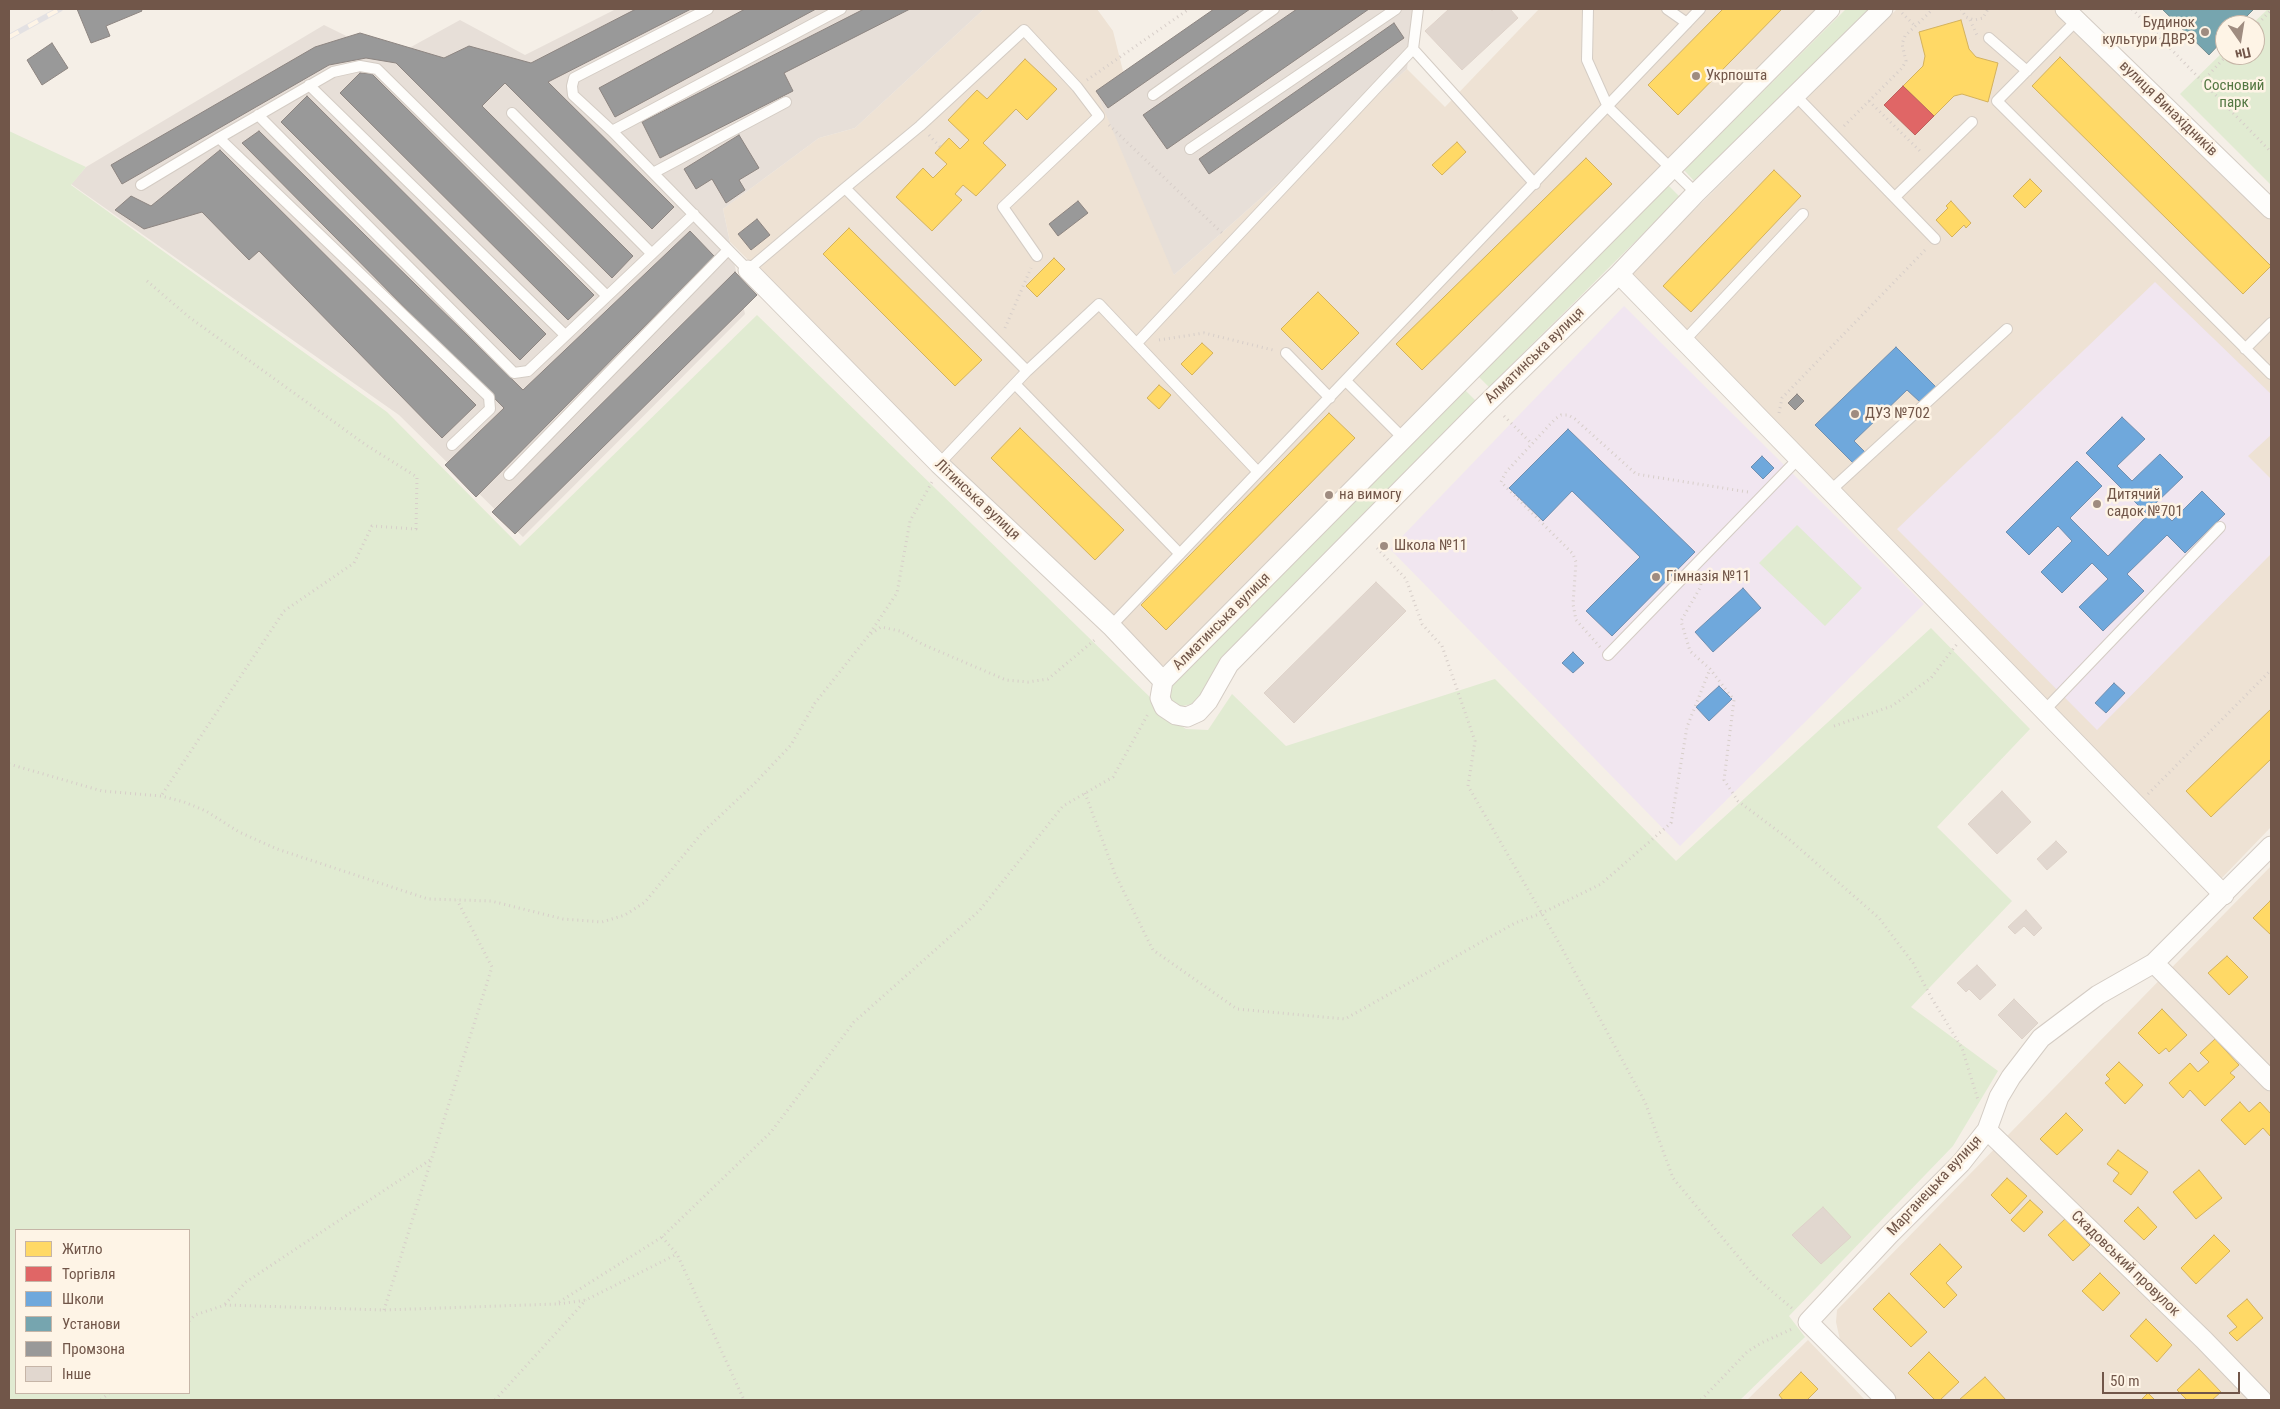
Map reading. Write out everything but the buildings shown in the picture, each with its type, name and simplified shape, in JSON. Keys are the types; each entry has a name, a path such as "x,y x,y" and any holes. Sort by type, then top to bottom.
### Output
{"street":[{"name":"Алматинська вулиця","path":"1830,9 1163,681 1160,698 1164,708 1176,715 1187,717 1198,712 1208,700 1229,664 1482,408 1884,9"},
{"name":"вулиця Винахідників","path":"2071,15 2271,209"},
{"name":"Літинська вулиця","path":"748,270 941,466 1111,626 1163,681"},
{"path":"1619,274 2224,895"},
{"name":"Марганецька вулиця","path":"1808,1322 1889,1235 1961,1163 1987,1130 1999,1097 2011,1077 2041,1038 2098,995 2154,963 2271,846"},
{"path":"2154,963 2271,1081"},
{"name":"Скадовський провулок","path":"1987,1130 2204,1340 2262,1400"},
{"path":"1808,1322 1886,1400"}],"lane":[{"path":"708,9 574,78 572,86 573,96 612,131 748,270 920,126 1024,30 1077,87 1099,116 1003,207 1037,256"},
{"path":"612,131 841,9"},
{"path":"1153,95 1274,9"},
{"path":"1190,149 1396,9"},
{"path":"1137,343 1413,48 1418,9"},
{"path":"1588,9 1587,60 1608,107 1696,194"},
{"path":"1667,9 1687,23"},
{"path":"1111,626 1700,9"},
{"path":"2071,15 2027,70 1997,101 2271,374"},
{"path":"1990,38 2027,70"},
{"path":"1413,48 1535,184"},
{"path":"140,185 333,72 360,66 377,69 607,296"},
{"path":"309,85 566,335"},
{"path":"1796,96 1935,239"},
{"path":"653,173 786,102"},
{"path":"512,113 652,254"},
{"path":"258,115 514,373 528,370 694,214"},
{"path":"1895,197 1972,122"},
{"path":"219,138 489,397 490,409 452,445"},
{"path":"845,188 1027,371"},
{"path":"1684,340 1804,214"},
{"path":"510,475 728,250"},
{"path":"941,466 1027,371 1099,304 1258,472"},
{"path":"2245,349 2271,323"},
{"path":"1830,491 2007,329"},
{"path":"1286,353 1330,398"},
{"path":"1346,381 1403,438"},
{"path":"1015,384 1180,554"},
{"path":"1608,655 1798,458"},
{"path":"2044,711 2220,527"}],"path":[{"path":"1077,87 1189,9"},
{"path":"1834,135 1902,68 1906,61 1902,44 1905,36 1933,9"},
{"path":"1960,9 1966,17 1974,20 1983,18 1988,9"},
{"path":"2132,9 2271,152"},
{"path":"1902,14 1915,26"},
{"path":"2202,82 2218,65"},
{"path":"1869,101 1930,162"},
{"path":"1099,116 1232,242"},
{"path":"1777,421 1782,398 1935,239"},
{"path":"998,342 1037,256"},
{"path":"147,281 189,317 366,445 417,477 416,529 372,526 354,563 284,611 161,796"},
{"path":"1137,343 1204,333 1286,353"},
{"path":"1608,655 1576,620 1573,604 1576,562 1573,554 1501,482 1506,472 1555,419 1568,415 1575,419 1636,474 1763,495"},
{"path":"1504,416 1532,444"},
{"path":"9,764 102,791 161,796 206,811 240,832 277,849 428,899 491,901 563,919 602,922 625,916 645,902 702,833 755,783 790,745 815,703 869,635 897,594 910,521 941,466"},
{"path":"1377,548 1406,579 1422,624 1442,646 1475,741 1468,786 1542,913 1645,1102 1674,1178 1755,1277 1808,1322 1761,1343 1747,1352 1701,1400"},
{"path":"1708,553 1700,588 1681,621 1690,651 1710,669 1734,700 1724,780 1738,801 1773,826 1879,918 1913,963 1962,1048 1978,1101"},
{"path":"869,635 881,627 900,631 922,644 1006,680 1028,682 1048,679 1111,626"},
{"path":"1834,726 1892,706 1931,678 1965,631"},
{"path":"1085,793 1115,874 1153,950 1237,1009 1345,1018 1515,923 1542,913 1601,884 1672,823 1687,727 1710,669"},
{"path":"2146,796 2271,670"},
{"path":"556,1304 662,1237 771,1132 854,1022 979,911 1063,806 1113,777 1150,710"},
{"path":"384,1310 492,967 456,900"},
{"path":"225,1305 246,1282 432,1160"},
{"path":"662,1237 677,1254 744,1400"},
{"path":"190,1320 195,1315 225,1305 384,1310 556,1304 586,1300 677,1254"},
{"path":"495,1400 586,1300"}],"shaded area":[{"path":"616,9 984,9 855,128 819,138 723,209 745,314 523,537 399,415 71,184 86,167 324,25 391,58 460,20 525,55"},
{"path":"984,9 1097,9 1113,31 1174,275 1407,69 1445,107 1539,9 1817,9 1165,665 1156,665 730,242 723,209 819,138 855,128"},
{"path":"1214,9 1414,9 1407,69 1174,275 1096,91"},
{"path":"1897,9 2057,9 2271,217 2271,827 2219,881 1632,280 1632,272"},
{"name":"Дитячий садок №701","path":"2155,282 2271,394 2271,435 2248,456 2271,479 2271,554 2097,730 1897,529"},
{"name":"Гімназія №11","path":"1624,306 1924,604 1680,846 1390,549"},
{"path":"2271,866 2271,1400 1896,1400 1840,1340 1836,1322 1837,1310"},
{"path":"1808,1340 1865,1400 1747,1400"}],"green space":[{"path":"1846,9 1872,9 1696,183 1684,170"},
{"name":"Сосновий парк","path":"2268,9 2271,9 2271,185 2180,94 2215,60 2215,65 2265,65 2265,15 2262,15"},
{"path":"9,131 86,167 71,185 387,412 520,546 757,315 1155,702 1163,714 1186,729 1208,730 1232,694 1286,746 1495,679 1676,861 1931,628 2030,729 1937,827 2012,901 1911,1007 1998,1071 1953,1146 1789,1316 1805,1337 1740,1400 9,1400"},
{"path":"1668,185 1680,197 1489,387 1477,375"},
{"path":"1463,388 1476,401 1203,696 1192,704 1178,707 1169,698 1170,689 1175,681"},
{"path":"1797,525 1862,588 1825,626 1759,563"}],"railway":[{"path":"9,37 60,9"}],"place":[{"name":"Будинок культури ДВРЗ","path":"2205,32"},
{"name":"Укрпошта","path":"1696,76"},
{"name":"ДУЗ №702","path":"1855,414"},
{"name":"на вимогу","path":"1329,495"},
{"name":"Дитячий садок №701","path":"2097,504"},
{"name":"Школа №11","path":"1384,546"},
{"name":"Гімназія №11","path":"1656,577"}]}
